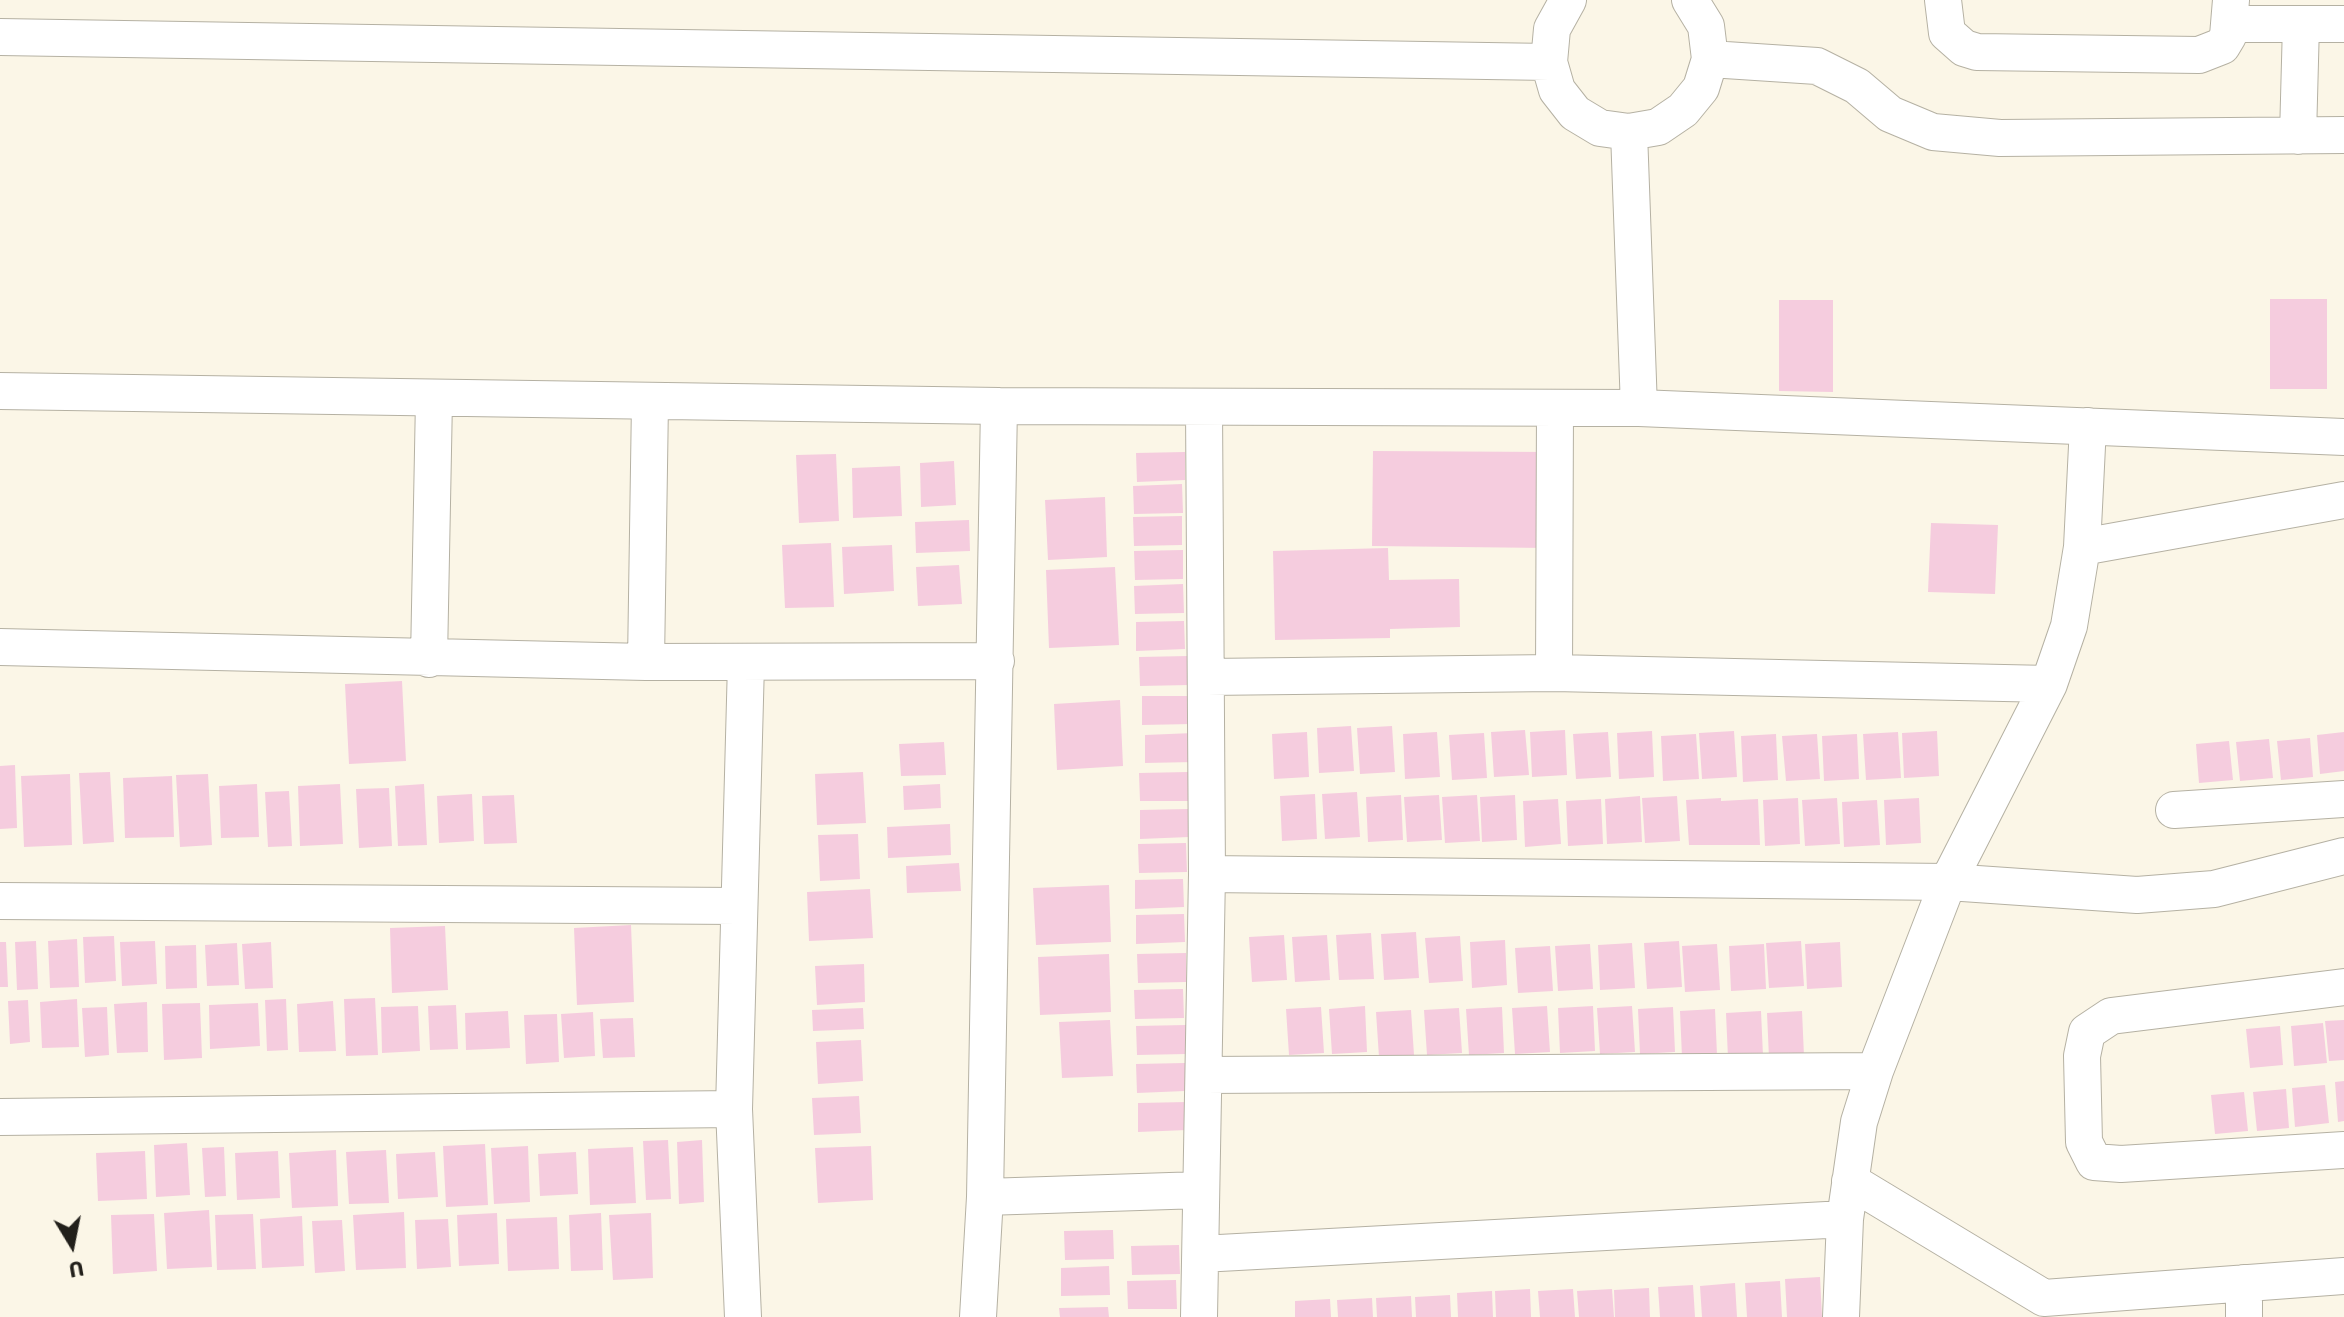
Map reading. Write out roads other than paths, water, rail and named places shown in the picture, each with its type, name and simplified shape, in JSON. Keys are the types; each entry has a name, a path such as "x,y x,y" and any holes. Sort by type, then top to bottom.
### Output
{"street":[{"path":"1568,0 1552,29 1549,62 1557,90 1575,113 1600,128 1629,132 1658,127 1683,110 1701,88 1710,59 1706,26 1690,0"},
{"path":"1943,0 1947,33 1964,48 1977,52 2199,55 2222,46 2231,12 2301,24 2344,24"},
{"path":"2298,136 2301,24"},
{"path":"0,37 1549,62"},
{"path":"1710,59 1817,66 1857,86 1890,114 1933,132 2000,138 2344,135"},
{"path":"1629,132 1639,408"},
{"path":"0,391 999,406 1639,408 2344,437"},
{"path":"429,659 434,399"},
{"path":"646,662 650,402"},
{"path":"978,1317 985,1197 999,406"},
{"path":"1199,1317 1207,874 1204,408"},
{"path":"1554,673 1555,409"},
{"path":"1841,1317 1845,1219 1850,1181 1859,1122 1875,1071 1948,882 2049,684 2069,626 2082,547 2088,426"},
{"path":"2082,547 2344,500"},
{"path":"0,647 429,659 746,663 996,661"},
{"path":"743,1317 734,1109 737,906 746,663"},
{"path":"1207,677 1554,673 2049,684"},
{"path":"2174,810 2344,799"},
{"path":"1207,874 1948,882 2137,895 2214,889 2344,856"},
{"path":"0,901 737,906"},
{"path":"2344,987 2111,1016 2087,1032 2082,1056 2084,1142 2094,1162 2121,1164 2344,1150"},
{"path":"1205,1075 1875,1071"},
{"path":"0,1117 734,1109"},
{"path":"1850,1181 2044,1307 2244,1300 2344,1276"},
{"path":"985,1197 1201,1190"},
{"path":"1201,1254 1845,1219"}]}
